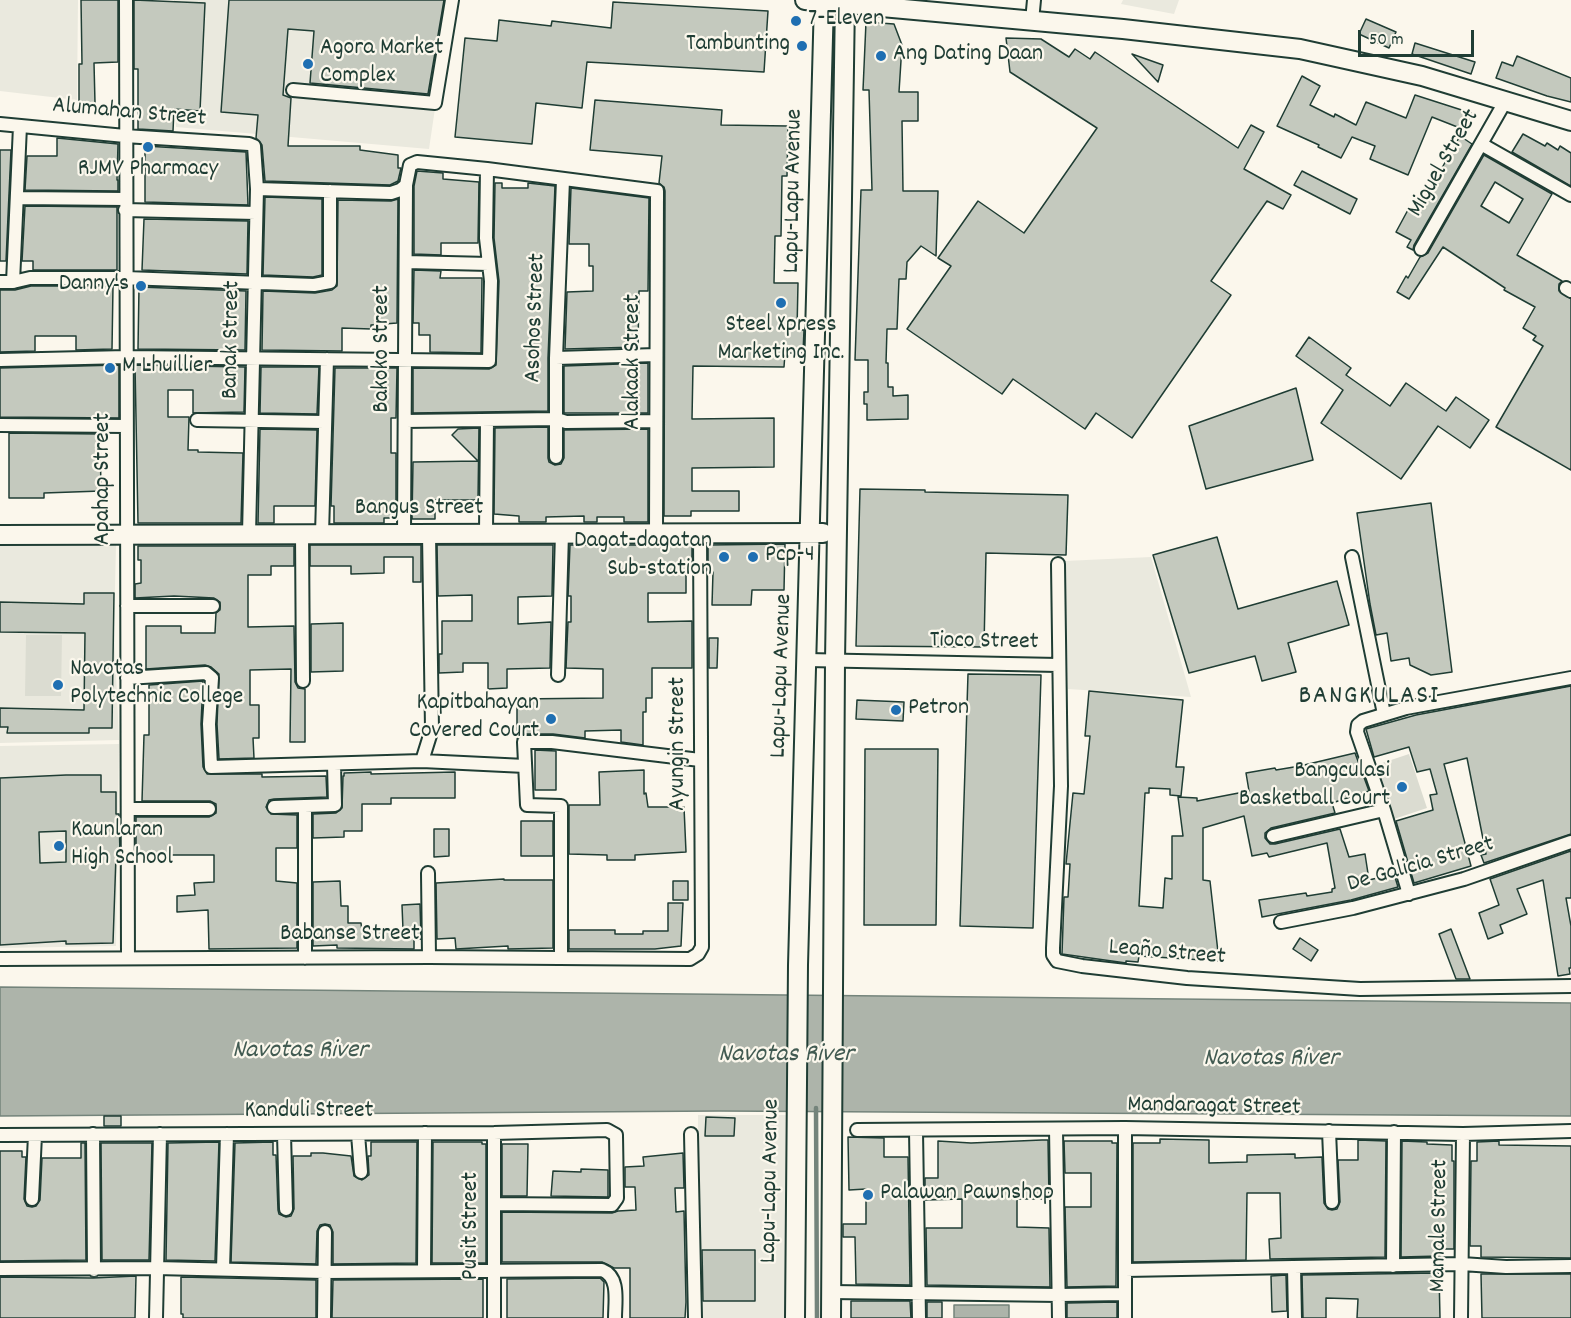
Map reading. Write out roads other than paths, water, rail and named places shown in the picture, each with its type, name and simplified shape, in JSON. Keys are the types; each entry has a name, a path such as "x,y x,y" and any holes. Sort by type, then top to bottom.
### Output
{"main road":[{"path":"805,0 845,2 1300,49 1422,76 1571,121"},
{"name":"Lapu-Lapu Avenue","path":"795,1318 798,973 824,1"},
{"name":"Lapu-Lapu Avenue","path":"831,1318 835,661 845,2"},
{"name":"Bangus Street","path":"0,535 837,533"}],"street":[{"name":"Apahap Street","path":"126,0 128,958"},
{"path":"293,90 435,104 452,0"},
{"path":"1032,21 1034,0"},
{"name":"Miguel Street","path":"1421,249 1506,100"},
{"name":"Alumahan Street","path":"0,124 254,146"},
{"path":"13,282 20,126"},
{"path":"1481,144 1571,195"},
{"name":"Banak Street","path":"249,534 257,189 254,146"},
{"name":"Bakoko Street","path":"404,534 406,184 410,165 417,162 488,169"},
{"path":"0,360 126,357 489,361 491,281 486,238 488,169 563,180"},
{"name":"Alakaak Street","path":"563,180 657,191 656,533"},
{"name":"Asohos Street","path":"556,457 556,358 563,180"},
{"path":"257,189 391,193 400,190 406,184"},
{"path":"0,282 30,278 126,278 314,285 330,282 330,190"},
{"path":"17,198 256,213"},
{"path":"405,262 489,264"},
{"path":"556,358 656,355"},
{"path":"322,534 327,359"},
{"path":"405,421 557,419 566,422 655,421"},
{"path":"197,420 324,422"},
{"path":"486,534 487,420"},
{"path":"0,424 126,426"},
{"path":"558,675 562,533"},
{"name":"Ayungin Street","path":"698,954 702,947 700,533"},
{"path":"302,534 303,681"},
{"path":"422,761 432,729 429,534"},
{"path":"1352,557 1384,714"},
{"name":"Tioco Street","path":"807,660 1058,665 1058,564"},
{"path":"127,606 213,606"},
{"name":"Leaño Street","path":"1058,665 1061,786 1053,948 1053,955 1057,961 1187,978 1360,989 1571,986"},
{"path":"127,678 206,673 212,678 209,724 211,767 422,761 525,766"},
{"path":"1409,894 1384,810 1357,732 1358,725 1363,721 1406,708 1571,678"},
{"path":"561,957 561,806 527,805 524,742 552,742 700,760"},
{"path":"274,807 335,805 334,764"},
{"path":"305,806 305,958"},
{"path":"128,809 209,809"},
{"path":"1273,836 1384,810"},
{"name":"De Galicia Street","path":"1281,922 1409,894 1464,879 1571,842"},
{"path":"428,873 429,957"},
{"name":"Babanse Street","path":"0,958 561,957 690,959 698,954"},
{"path":"1056,1128 1059,1318"},
{"path":"1125,1128 1125,1318"},
{"name":"Mandaragat Street","path":"857,1130 1125,1128 1463,1134 1571,1131"},
{"name":"Kanduli Street","path":"0,1135 494,1133 607,1130 616,1135 617,1198 612,1205 494,1204"},
{"path":"916,1131 919,1318"},
{"path":"1329,1131 1332,1202"},
{"path":"1393,1266 1394,1132"},
{"path":"423,1270 425,1133"},
{"name":"Pusit Street","path":"494,1133 494,1318"},
{"path":"93,1134 94,1270"},
{"path":"156,1318 160,1134"},
{"path":"224,1269 227,1134"},
{"path":"284,1134 286,1209"},
{"path":"358,1134 361,1172"},
{"path":"691,1134 695,1318"},
{"name":"Mamale Street","path":"1461,1318 1463,1134"},
{"path":"32,1199 35,1135"},
{"path":"324,1318 325,1232"},
{"path":"1125,1270 1462,1264 1506,1267 1571,1266"},
{"path":"0,1269 156,1268 324,1272 602,1270 610,1273 614,1279 615,1318"},
{"path":"1294,1268 1295,1318"},
{"path":"831,1292 1125,1294"}],"water":[{"name":"Navotas River","path":"0,987 1571,1003 1571,1116 719,1111 0,1116"},
{"path":"954,1305 1009,1305 1009,1318 954,1318"}],"waterway":[{"path":"816,1108 817,1318"}],"place":[{"name":"7-Eleven","path":"796,21"},
{"name":"Tambunting","path":"802,46"},
{"name":"Ang Dating Daan","path":"881,56"},
{"name":"Agora Market Complex","path":"308,64"},
{"name":"RJMV Pharmacy","path":"148,147"},
{"name":"Danny's","path":"141,286"},
{"name":"Steel Xpress Marketing Inc.","path":"781,303"},
{"name":"M Lhuillier","path":"110,368"},
{"name":"Dagat-dagatan Sub-station","path":"724,557"},
{"name":"Pcp-4","path":"753,557"},
{"name":"Navotas Polytechnic College","path":"58,685"},
{"name":"Petron","path":"896,710"},
{"name":"Kapitbahayan Covered Court","path":"551,719"},
{"name":"Bangculasi Basketball Court","path":"1402,787"},
{"name":"Kaunlaran High School","path":"59,846"},
{"name":"Palawan Pawnshop","path":"868,1195"}],"district":[{"name":"BANGKULASI","path":"1369,698"}]}
